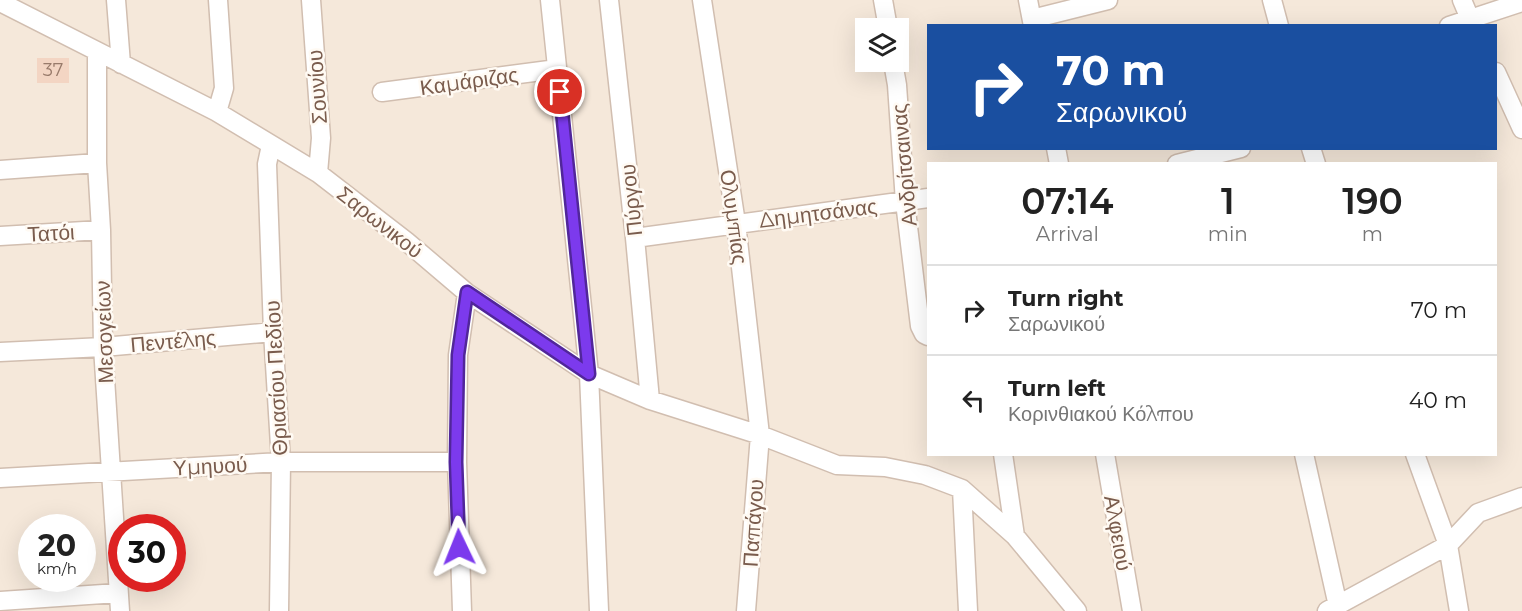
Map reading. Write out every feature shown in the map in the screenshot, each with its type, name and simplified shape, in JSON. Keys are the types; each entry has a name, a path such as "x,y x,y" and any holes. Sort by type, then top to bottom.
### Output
{"street":[{"path":"116,0 121,64"},
{"path":"217,112 224,88 219,0"},
{"name":"Σουνίου","path":"311,0 321,138 318,173"},
{"path":"550,0 589,374 599,611"},
{"name":"Πύργου","path":"609,0 650,400"},
{"name":"Ολυμπίας","path":"702,0 736,223 760,435"},
{"path":"883,0 886,18"},
{"path":"1028,0 1033,22 1108,0"},
{"path":"1272,0 1278,24"},
{"path":"1462,0 1472,22 1522,2"},
{"name":"Σαρωνικού","path":"0,2 217,112 318,173 467,292 589,374 650,400 760,435 837,465 885,467 925,475 962,489"},
{"name":"Μεσογείων","path":"97,52 97,163 101,230 103,347 119,602"},
{"name":"Καμάριζας","path":"382,92 557,69"},
{"name":"Ανδρίτσαινας","path":"895,72 905,202 920,326 927,336"},
{"path":"1497,74 1522,129"},
{"name":"Θριασίου Πεδίου","path":"271,145 267,164 273,332 281,462 279,611"},
{"path":"1185,162 1233,150"},
{"path":"0,170 97,163"},
{"name":"Δημητσάνας","path":"635,238 927,198"},
{"name":"Τατόι","path":"0,236 101,230"},
{"path":"462,611 456,462 458,355 467,292"},
{"name":"Πεντέλης","path":"0,352 103,347 273,332"},
{"name":"Παπάγου","path":"746,611 760,435"},
{"path":"1003,456 1015,536"},
{"name":"Αλφειού","path":"1105,456 1132,611"},
{"path":"1304,456 1333,608 1448,545 1478,513 1522,497"},
{"path":"1416,456 1448,545 1459,611"},
{"name":"Υμηυού","path":"0,478 281,462 456,462"},
{"path":"962,489 1015,536 1077,611"},
{"path":"962,489 968,611"},
{"path":"0,601 119,602"}],"shaded area":[{"path":"0,0 1522,0 1522,611 0,611"}],"building":[{"path":"37,58 69,58 69,83 37,83"}],"route":[{"path":"459,547 456,462 458,355 467,292 589,374 560,92"}]}
